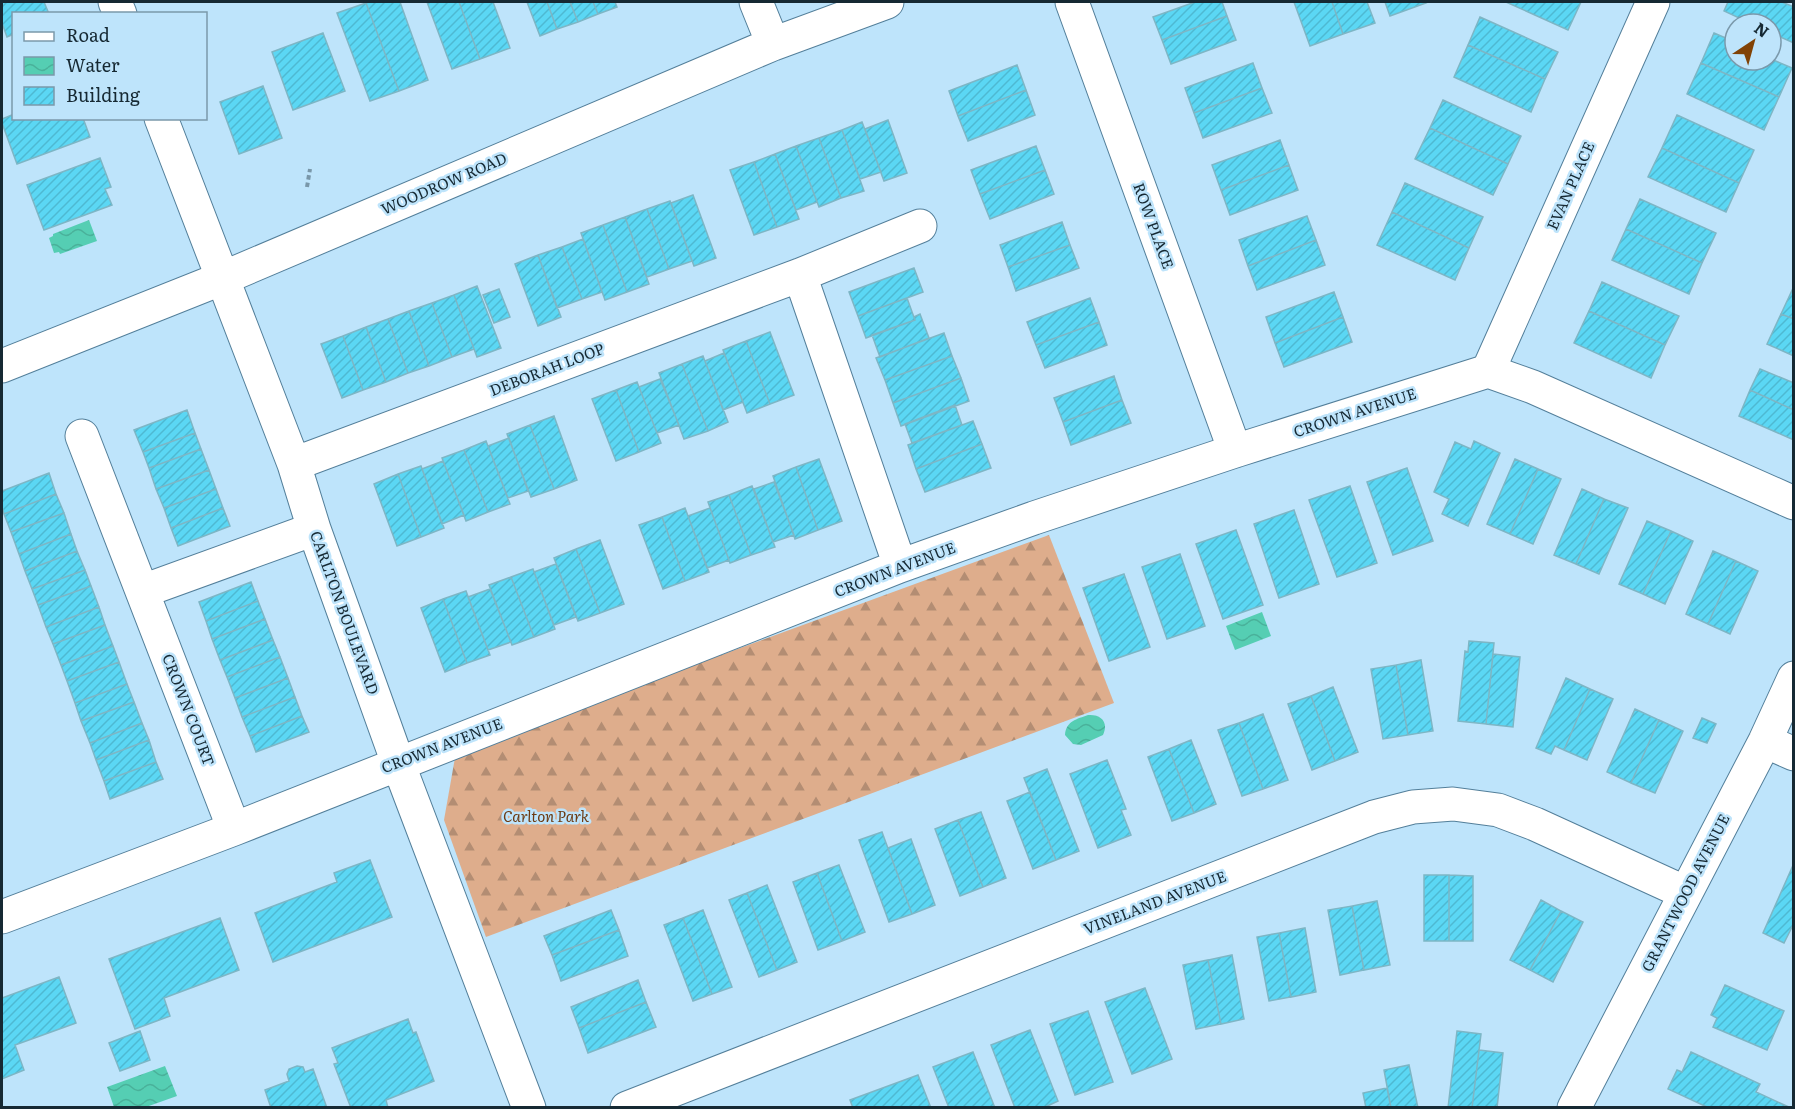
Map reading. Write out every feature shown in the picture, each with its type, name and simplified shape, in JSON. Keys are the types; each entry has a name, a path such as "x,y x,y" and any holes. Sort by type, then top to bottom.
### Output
{"street":[{"path":"756,2 773,44"},
{"name":"WOODROW ROAD","path":"2,366 223,279 773,44 887,2"},
{"name":"ROW PLACE","path":"1072,2 1234,451"},
{"name":"EVAN PLACE","path":"1488,370 1653,2"},
{"name":"CARLTON BOULEVARD","path":"162,120 294,464 314,529 398,764 529,1107"},
{"name":"DEBORAH LOOP","path":"294,464 800,275 921,226"},
{"path":"800,275 900,566"},
{"path":"1488,370 1533,387 1794,503"},
{"name":"CROWN AVENUE","path":"2,917 234,829 900,566 1234,451 1488,370"},
{"name":"CROWN COURT","path":"82,436 234,829"},
{"path":"143,591 314,529"},
{"name":"GRANTWOOD AVENUE","path":"1575,1107 1686,893 1779,747 1794,678"},
{"name":"VINELAND AVENUE","path":"627,1107 1374,817 1413,807 1453,804 1498,810 1535,824 1686,893"}],"path":[{"path":"307,187 310,169"}],"green space":[{"name":"Carlton Park","path":"1049,535 1114,703 486,937 444,820 456,752"}],"water":[{"path":"89,220 97,241 60,254 59,252 54,253 49,238 53,234"},
{"path":"1262,612 1271,636 1235,650 1226,626"},
{"path":"1088,715 1100,717 1103,720 1105,730 1103,735 1081,745 1073,744 1065,735 1067,727 1073,721"},
{"path":"165,1066 177,1096 146,1107 114,1107 107,1087"}],"building":[{"path":"2,2 44,2 48,12 12,12 12,35 7,37 2,23"},
{"path":"400,2 428,80 399,91 366,3"},
{"path":"427,2 459,2 480,59 452,69"},
{"path":"459,2 493,2 510,48 480,59"},
{"path":"527,2 547,2 557,29 540,36"},
{"path":"547,2 570,2 578,22 557,29"},
{"path":"570,2 593,2 598,14 578,22"},
{"path":"593,2 615,2 617,7 598,14"},
{"path":"1195,2 1222,2 1227,16 1162,40 1153,17"},
{"path":"1294,2 1332,2 1343,34 1310,46"},
{"path":"1332,2 1367,2 1375,23 1343,34"},
{"path":"1385,2 1425,2 1426,3 1390,16"},
{"path":"1506,2 1581,2 1568,30"},
{"path":"1728,2 1782,2 1794,7 1794,43 1783,38 1783,12 1724,11"},
{"path":"366,3 399,91 370,101 337,13"},
{"path":"1227,16 1236,40 1171,64 1162,40"},
{"path":"1480,17 1558,52 1545,79 1468,45"},
{"path":"323,33 345,91 293,110 272,52"},
{"path":"1714,33 1723,37 1723,72 1783,72 1783,64 1792,68 1779,97 1701,63"},
{"path":"1468,45 1545,79 1531,112 1454,77"},
{"path":"1253,63 1262,88 1194,113 1185,88"},
{"path":"1701,63 1779,97 1764,130 1687,94"},
{"path":"1017,65 1026,90 958,116 949,91"},
{"path":"263,86 282,138 239,154 220,102"},
{"path":"1262,88 1272,113 1203,138 1194,113"},
{"path":"1026,90 1035,115 968,141 958,116"},
{"path":"1443,100 1521,136 1508,164 1430,128"},
{"path":"12,115 12,120 84,120 90,137 17,164 2,119"},
{"path":"1677,115 1754,150 1739,183 1662,148"},
{"path":"888,120 907,173 884,181 865,129"},
{"path":"862,122 881,172 860,179 842,130"},
{"path":"1430,128 1508,164 1493,195 1415,159"},
{"path":"842,130 864,191 841,198 819,138"},
{"path":"819,138 841,198 819,207 796,146"},
{"path":"1280,140 1289,165 1221,190 1212,165"},
{"path":"796,146 817,202 796,210 775,154"},
{"path":"1036,146 1045,170 980,194 971,170"},
{"path":"1662,148 1739,183 1726,212 1648,177"},
{"path":"775,154 799,219 777,227 754,162"},
{"path":"100,158 111,187 105,189 112,205 44,230 27,185"},
{"path":"754,162 777,227 754,235 730,170"},
{"path":"1289,165 1298,190 1230,215 1221,190"},
{"path":"1045,170 1054,194 990,219 980,194"},
{"path":"1405,183 1483,217 1469,248 1392,212"},
{"path":"693,195 716,258 694,266 671,203"},
{"path":"1640,199 1716,233 1702,263 1626,229"},
{"path":"670,201 692,261 669,269 647,209"},
{"path":"647,209 669,269 647,277 625,217"},
{"path":"1392,212 1469,248 1455,280 1377,245"},
{"path":"1307,216 1316,240 1248,266 1239,240"},
{"path":"625,217 649,284 627,292 603,225"},
{"path":"1062,222 1070,245 1008,267 1000,245"},
{"path":"603,225 627,292 605,300 581,233"},
{"path":"1626,229 1702,263 1689,294 1612,260"},
{"path":"583,239 602,292 582,299 562,247"},
{"path":"1316,240 1325,265 1257,290 1248,266"},
{"path":"1070,245 1079,268 1016,291 1008,267"},
{"path":"562,247 582,299 557,308 538,255"},
{"path":"538,255 561,317 538,326 515,264"},
{"path":"914,268 923,292 858,316 849,292"},
{"path":"1602,282 1679,316 1665,345 1589,311"},
{"path":"477,286 501,348 477,357 454,295"},
{"path":"1794,286 1794,319 1781,314"},
{"path":"499,289 510,317 494,323 483,295"},
{"path":"1334,292 1343,317 1275,343 1266,317"},
{"path":"454,295 474,349 452,357 432,303"},
{"path":"907,298 915,320 866,338 858,316"},
{"path":"1090,298 1099,322 1036,345 1027,322"},
{"path":"432,303 452,357 429,366 409,311"},
{"path":"409,311 429,366 408,373 388,319"},
{"path":"1589,311 1665,345 1651,378 1574,343"},
{"path":"920,314 929,338 880,357 872,335 915,320 914,317"},
{"path":"1781,314 1794,319 1794,356 1767,344"},
{"path":"1343,317 1352,342 1284,367 1275,343"},
{"path":"388,319 408,373 386,382 366,327"},
{"path":"1099,322 1107,345 1045,368 1036,345"},
{"path":"366,327 386,382 363,390 343,336"},
{"path":"770,332 794,395 770,404 746,341"},
{"path":"944,333 952,356 885,380 876,358"},
{"path":"343,336 363,390 342,398 321,344"},
{"path":"746,341 770,404 747,413 723,350"},
{"path":"724,353 743,402 723,410 705,361"},
{"path":"703,356 728,422 708,431 682,364"},
{"path":"952,356 961,378 893,403 885,380"},
{"path":"682,364 708,431 684,439 659,373"},
{"path":"1760,369 1794,383 1794,410 1750,390"},
{"path":"1114,376 1122,400 1063,422 1054,398"},
{"path":"961,378 969,401 901,426 893,403"},
{"path":"660,379 679,425 657,433 639,387"},
{"path":"637,382 661,443 639,452 616,390"},
{"path":"616,390 639,452 616,461 592,399"},
{"path":"1750,390 1794,410 1794,440 1739,416"},
{"path":"1122,400 1131,423 1071,445 1063,422"},
{"path":"955,405 962,425 912,443 905,424"},
{"path":"187,410 195,433 143,452 134,430"},
{"path":"554,416 577,480 554,489 530,425"},
{"path":"973,421 982,444 916,469 908,445"},
{"path":"530,425 554,489 531,497 507,434"},
{"path":"195,433 201,449 149,468 143,452"},
{"path":"509,438 528,491 508,498 488,446"},
{"path":"486,441 510,504 488,512 464,450"},
{"path":"1474,441 1500,453 1468,526 1442,514 1449,499 1434,492 1455,442 1471,449"},
{"path":"982,444 991,468 925,492 916,469"},
{"path":"201,449 209,470 156,489 149,468"},
{"path":"464,450 488,512 466,521 442,458"},
{"path":"819,459 842,521 818,530 796,467"},
{"path":"1515,459 1538,469 1510,534 1487,524"},
{"path":"443,461 464,515 442,524 422,469"},
{"path":"421,466 444,528 421,537 398,474"},
{"path":"796,467 818,530 795,539 773,476"},
{"path":"1407,468 1433,541 1393,555 1367,482"},
{"path":"1538,469 1561,479 1533,544 1510,534"},
{"path":"209,470 216,489 164,508 156,489"},
{"path":"49,473 56,494 4,514 2,491"},
{"path":"398,474 421,537 397,546 374,484"},
{"path":"774,482 794,535 773,542 754,489"},
{"path":"752,486 775,547 751,555 729,495"},
{"path":"1350,486 1377,563 1337,577 1309,500"},
{"path":"216,489 223,508 171,528 164,508"},
{"path":"1582,489 1604,499 1576,564 1554,555"},
{"path":"56,494 64,513 11,532 4,514"},
{"path":"729,495 751,555 730,563 708,502"},
{"path":"1604,499 1628,508 1599,574 1576,564"},
{"path":"223,508 230,526 178,546 171,528"},
{"path":"685,508 709,572 685,581 662,517"},
{"path":"710,508 729,560 707,568 688,516"},
{"path":"1294,510 1319,584 1279,598 1254,524"},
{"path":"64,513 71,534 19,554 11,532"},
{"path":"662,517 685,581 663,589 639,525"},
{"path":"1647,521 1671,531 1643,594 1619,584"},
{"path":"1236,530 1263,605 1223,619 1196,544"},
{"path":"1671,531 1693,541 1665,604 1643,594"},
{"path":"71,534 77,551 25,571 19,554"},
{"path":"600,540 624,604 600,613 576,549"},
{"path":"576,549 600,613 578,621 554,558"},
{"path":"77,551 85,570 32,589 25,571"},
{"path":"1713,551 1736,561 1708,624 1686,614"},
{"path":"1180,554 1205,626 1167,639 1142,567"},
{"path":"1736,561 1758,571 1730,634 1708,624"},
{"path":"556,564 576,617 554,625 534,572"},
{"path":"533,569 555,629 534,637 511,577"},
{"path":"85,570 91,586 38,605 32,589"},
{"path":"1124,574 1150,647 1109,661 1083,588"},
{"path":"511,577 534,637 512,645 489,585"},
{"path":"251,582 258,601 206,621 199,602"},
{"path":"91,586 99,607 46,627 38,605"},
{"path":"490,589 511,642 488,650 468,597"},
{"path":"466,591 490,655 467,663 443,599"},
{"path":"443,599 467,663 445,672 421,608"},
{"path":"258,601 265,619 212,639 206,621"},
{"path":"99,607 105,625 53,644 46,627"},
{"path":"265,619 273,640 220,660 212,639"},
{"path":"105,625 113,646 61,665 53,644"},
{"path":"273,640 280,657 227,677 220,660"},
{"path":"1469,641 1494,643 1486,724 1458,721 1465,651 1468,652"},
{"path":"113,646 119,662 67,681 61,665"},
{"path":"1493,654 1520,657 1513,727 1486,724"},
{"path":"280,657 288,678 235,698 227,677"},
{"path":"1421,660 1433,731 1408,735 1396,665"},
{"path":"119,662 127,684 75,703 67,681"},
{"path":"1396,665 1408,735 1383,739 1371,669"},
{"path":"288,678 295,697 242,717 235,698"},
{"path":"1566,678 1590,689 1564,750 1555,746 1551,754 1536,748"},
{"path":"127,684 134,702 81,721 75,703"},
{"path":"1333,687 1358,752 1335,761 1311,696"},
{"path":"1590,689 1613,699 1587,760 1564,750"},
{"path":"1311,696 1335,761 1312,770 1288,704"},
{"path":"295,697 302,716 250,736 242,717"},
{"path":"134,702 142,723 90,743 81,721"},
{"path":"1635,709 1659,720 1631,783 1607,772"},
{"path":"1263,714 1288,780 1263,789 1239,723"},
{"path":"302,716 309,732 256,752 250,736"},
{"path":"1702,718 1716,724 1707,743 1693,738"},
{"path":"1659,720 1683,731 1655,793 1631,783"},
{"path":"142,723 149,740 96,760 90,743"},
{"path":"1239,723 1263,789 1242,796 1218,730"},
{"path":"149,740 156,762 104,781 96,760"},
{"path":"1191,740 1216,804 1194,813 1169,749"},
{"path":"1169,749 1194,813 1172,821 1148,757"},
{"path":"1107,760 1126,809 1121,810 1131,835 1098,848 1070,774"},
{"path":"156,762 163,779 110,799 104,781"},
{"path":"1047,769 1079,851 1056,860 1024,778"},
{"path":"1030,792 1056,860 1033,869 1007,801"},
{"path":"981,812 1006,878 983,887 958,820"},
{"path":"958,820 983,887 960,896 935,829"},
{"path":"882,832 912,914 889,922 859,840"},
{"path":"911,839 935,905 912,914 888,848"},
{"path":"370,860 392,917 273,962 255,913 337,882 334,873"},
{"path":"1794,863 1794,923 1784,943 1763,933"},
{"path":"839,865 865,932 842,941 817,873"},
{"path":"817,873 842,941 818,950 793,882"},
{"path":"1424,875 1449,875 1449,941 1424,941"},
{"path":"1449,875 1473,876 1473,941 1449,941"},
{"path":"767,885 797,962 777,970 747,893"},
{"path":"747,893 777,970 759,977 729,900"},
{"path":"1541,900 1561,911 1530,970 1510,960"},
{"path":"1377,901 1390,965 1364,970 1352,906"},
{"path":"1352,906 1364,970 1340,975 1328,910"},
{"path":"611,910 619,930 552,955 544,936"},
{"path":"703,910 732,987 712,994 683,918"},
{"path":"1561,911 1583,922 1553,982 1530,970"},
{"path":"220,918 239,970 164,998 170,1016 135,1029 109,959"},
{"path":"683,918 712,994 693,1001 664,925"},
{"path":"1305,928 1316,992 1291,997 1279,933"},
{"path":"619,930 628,956 561,981 552,955"},
{"path":"1279,933 1291,997 1269,1001 1257,937"},
{"path":"1232,955 1244,1019 1221,1024 1208,960"},
{"path":"1208,960 1221,1024 1196,1029 1183,965"},
{"path":"59,977 76,1023 15,1045 24,1070 2,1079 2,998"},
{"path":"638,980 646,1002 579,1028 571,1007"},
{"path":"1725,985 1784,1011 1767,1050 1713,1027 1717,1018 1711,1015"},
{"path":"1145,988 1172,1059 1132,1074 1105,1002"},
{"path":"646,1002 656,1027 588,1053 579,1028"},
{"path":"1088,1011 1113,1082 1075,1095 1050,1024"},
{"path":"408,1019 413,1033 416,1032 434,1081 386,1100 388,1108 351,1108 334,1064 338,1063 332,1048"},
{"path":"1030,1030 1058,1101 1043,1108 1015,1108 991,1045"},
{"path":"140,1031 150,1060 120,1071 109,1043"},
{"path":"1457,1031 1481,1034 1472,1108 1448,1108"},
{"path":"1479,1050 1503,1053 1497,1108 1472,1108"},
{"path":"973,1052 995,1108 949,1108 933,1067"},
{"path":"1691,1052 1760,1084 1756,1092 1791,1108 1709,1108 1668,1089 1677,1070 1682,1072"},
{"path":"1409,1065 1418,1108 1391,1108 1384,1070"},
{"path":"297,1066 303,1067 305,1072 313,1069 327,1108 271,1108 265,1090 289,1081 287,1074 289,1069"},
{"path":"918,1075 931,1108 853,1108 850,1100"},
{"path":"1387,1088 1391,1108 1366,1108 1363,1093"}]}
